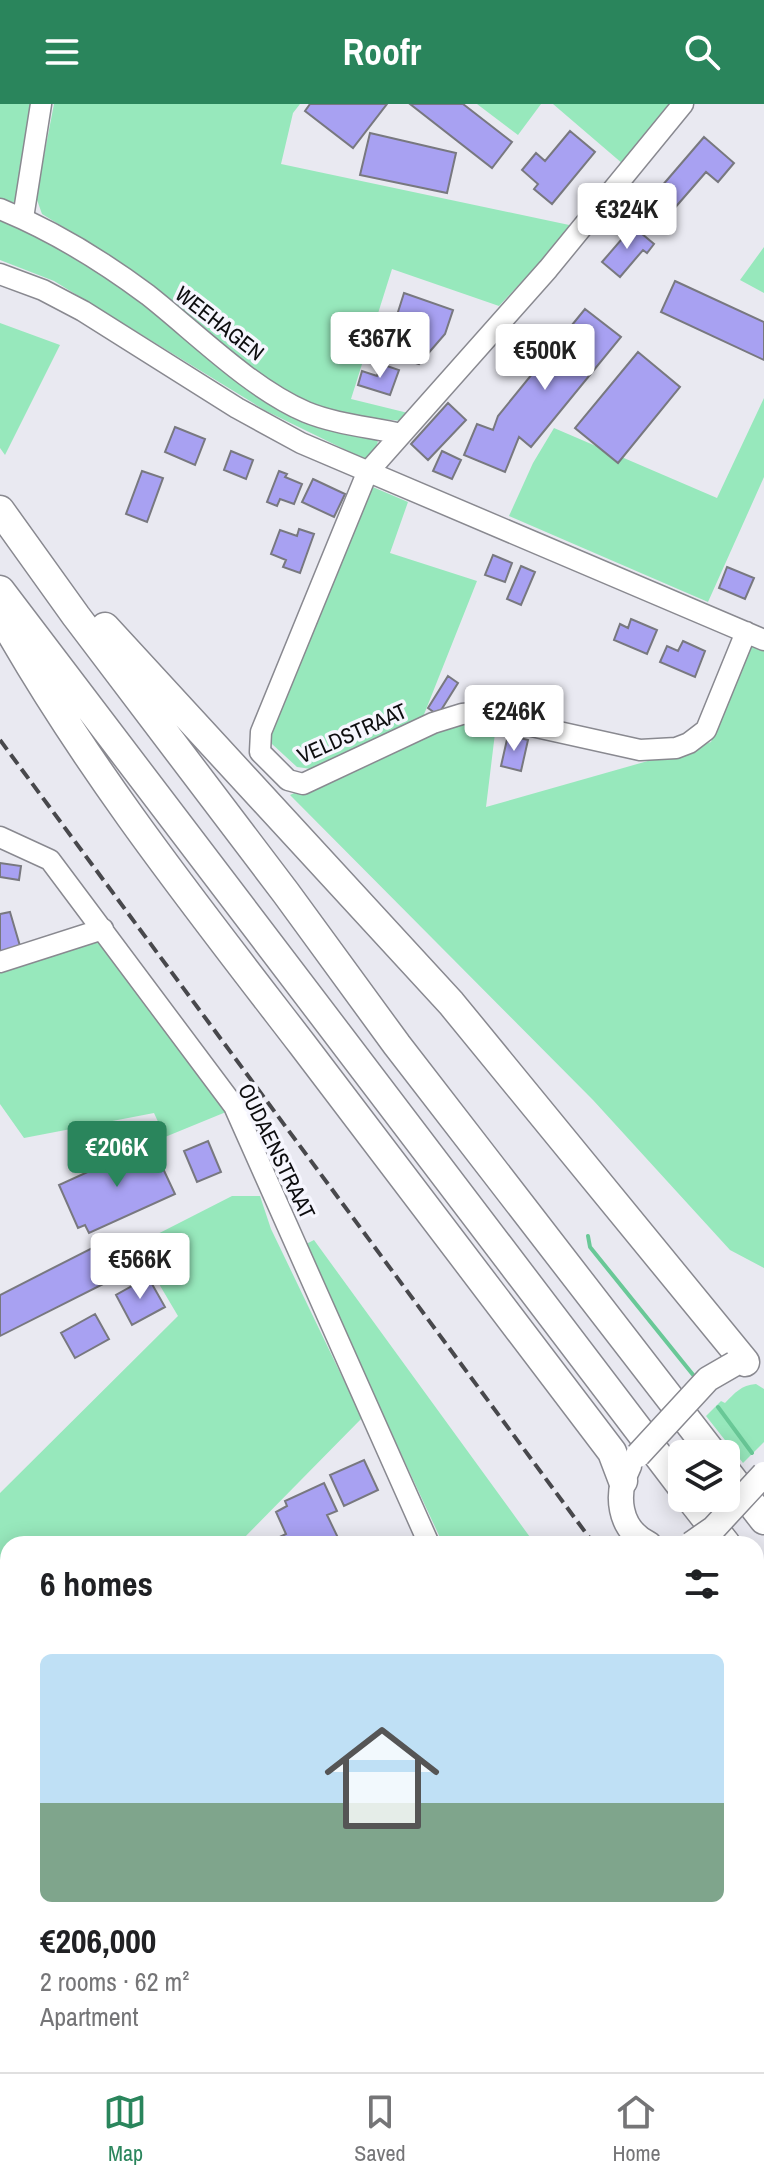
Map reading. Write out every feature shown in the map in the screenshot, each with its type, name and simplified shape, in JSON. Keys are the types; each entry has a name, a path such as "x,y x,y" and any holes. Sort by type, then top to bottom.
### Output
{"highway":[{"path":"0,510 397,1045 702,1440"},
{"path":"0,590 668,1469"},
{"path":"0,614 75,736 212,927 612,1452 623,1481"},
{"path":"76,616 106,628 451,1003 748,1364"},
{"path":"740,1489 764,1520"},
{"path":"701,1512 720,1536"}],"main road":[{"path":"634,1536 621,1508 623,1481 638,1455 708,1379 748,1364"},
{"path":"702,1536 714,1528 764,1474"}],"street":[{"path":"23,218 41,104"},
{"path":"367,473 548,269 683,104"},
{"name":"WEEHAGEN","path":"0,209 63,237 146,294 253,380 303,411 401,434"},
{"name":"VELDSTRAAT","path":"0,274 43,290 83,311 237,408 301,443 755,636 706,730 689,743 676,748 640,750 473,713 462,714 433,723 303,784 288,780 260,752 261,732 367,473"},
{"name":"OUDAENSTRAAT","path":"0,837 50,860 234,1106 425,1536"},
{"path":"0,962 103,929"}],"green space":[{"path":"0,104 31,104 14,202 0,201"},
{"path":"54,104 300,104 293,113 281,164 574,226 499,306 392,269 351,399 408,413 403,421 359,417 318,408 297,398 244,362 176,306 94,246 42,214 36,197"},
{"path":"477,104 541,104 518,135"},
{"path":"553,104 674,104 623,164"},
{"path":"0,218 54,243 116,281 244,381 375,436 378,440 376,451 367,459 358,456 266,411 54,281 0,260"},
{"path":"764,247 764,293 740,280"},
{"path":"0,323 60,345 5,455 0,448"},
{"path":"764,398 764,477 708,602 509,516 533,463 554,428 717,498"},
{"path":"368,485 408,502 390,553 477,581 421,722 311,769 297,767 272,744 270,734"},
{"path":"748,644 764,651 764,1268 730,1250 593,1100 290,795 450,721 496,725 486,807 711,742"},
{"path":"98,938 226,1112 165,1137 154,1113 24,1138 0,1104 0,969"},
{"path":"232,1196 260,1196 271,1229 362,1418 246,1536 0,1536 0,1493 178,1316 136,1245"},
{"path":"314,1240 529,1536 439,1536 304,1245"},
{"path":"756,1384 764,1389 764,1442 743,1463 740,1459 740,1440 725,1440 706,1416 721,1401 725,1403 742,1388"}],"building":[{"path":"310,104 387,104 353,148 305,111"},
{"path":"410,104 463,104 512,142 492,168"},
{"path":"570,131 595,152 552,204 534,189 538,184 522,170 536,153 545,161"},
{"path":"370,133 456,153 447,193 360,175"},
{"path":"704,137 734,163 718,182 706,172 673,210 655,194"},
{"path":"629,223 654,244 647,253 643,250 620,277 602,262 628,232 624,229"},
{"path":"675,281 764,322 764,360 661,312"},
{"path":"404,293 453,310 445,334 419,364 385,353"},
{"path":"585,309 621,337 531,447 519,437 505,472 464,455 477,424 493,430 498,416"},
{"path":"638,352 680,387 618,463 575,428"},
{"path":"381,364 399,370 390,395 358,385 362,371 377,376"},
{"path":"448,403 466,420 428,460 411,444"},
{"path":"175,427 205,439 195,465 165,452"},
{"path":"231,451 253,460 246,479 224,470"},
{"path":"442,451 461,460 452,479 433,471"},
{"path":"142,471 163,478 147,522 126,514"},
{"path":"279,471 302,484 294,504 280,499 277,506 267,502"},
{"path":"313,479 345,494 334,517 302,502"},
{"path":"299,529 314,534 300,573 283,567 286,560 271,554 280,530 297,536"},
{"path":"493,555 512,563 505,582 485,575"},
{"path":"521,566 535,572 521,605 507,599"},
{"path":"727,567 754,578 745,599 719,588"},
{"path":"631,619 657,630 647,654 614,640 620,624 628,628"},
{"path":"683,641 705,651 695,677 660,662 667,646 678,651"},
{"path":"448,676 458,683 438,715 428,708"},
{"path":"508,735 528,740 521,771 501,766"},
{"path":"0,863 21,866 19,880 0,877"},
{"path":"10,912 20,946 0,952 0,914"},
{"path":"208,1141 221,1172 197,1182 184,1151"},
{"path":"151,1143 175,1194 89,1233 85,1225 78,1228 59,1185"},
{"path":"106,1241 123,1274 0,1336 0,1295"},
{"path":"148,1277 165,1307 132,1325 116,1295"},
{"path":"95,1314 109,1339 75,1358 61,1333"},
{"path":"364,1460 378,1490 344,1506 330,1475"},
{"path":"324,1483 337,1511 327,1515 337,1536 282,1536 286,1534 276,1512 287,1506 285,1501"}],"waterway":[{"path":"588,1236 590,1247 694,1376"},
{"path":"718,1407 752,1453"}],"railway":[{"path":"0,740 588,1536"}]}
